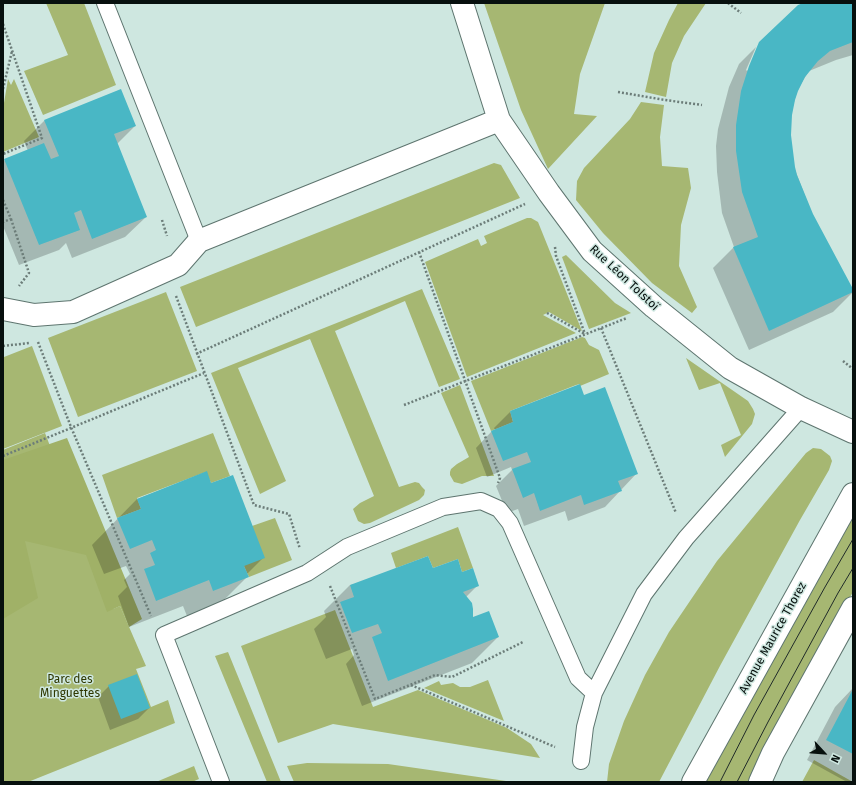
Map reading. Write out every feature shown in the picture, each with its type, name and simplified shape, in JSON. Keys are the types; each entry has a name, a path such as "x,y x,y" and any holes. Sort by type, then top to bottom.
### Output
{"street":[{"name":"Rue Léon Tolstoï","path":"462,3 499,120 549,193 592,250 654,307 730,368 801,408 853,432"},
{"path":"6,310 34,315 73,312 178,265 199,241 499,120"},
{"name":"Avenue Maurice Thorez","path":"693,782 853,494"},
{"path":"760,782 773,753 853,608"}],"lane":[{"path":"105,3 199,241"},
{"path":"581,761 585,727 594,693 644,594 686,538 801,408"},
{"path":"221,782 164,635 307,573 347,547 443,507 481,501 499,509 510,523 578,678 594,693"}],"path":[{"path":"728,3 741,13"},
{"path":"3,24 42,138 3,154"},
{"path":"3,89 12,51"},
{"path":"618,92 702,105"},
{"path":"196,354 549,193"},
{"path":"3,200 29,273 14,292 6,310"},
{"path":"525,204 530,209"},
{"path":"3,222 11,219"},
{"path":"554,244 556,256 585,334"},
{"path":"419,252 500,478 491,505"},
{"path":"175,294 196,354 254,506 289,514 307,573"},
{"path":"404,405 464,380 654,307"},
{"path":"547,313 585,334"},
{"path":"601,328 686,538"},
{"path":"3,346 39,342 71,427 151,615 164,635"},
{"path":"843,361 853,369"},
{"path":"3,456 204,373"},
{"path":"321,565 375,699 436,675 452,677 523,642"},
{"path":"411,685 556,747"}],"green space":[{"path":"46,3 84,3 116,85 43,115 24,71 68,55"},
{"path":"484,3 605,3 580,74 574,114 597,116 548,169 521,110"},
{"path":"678,3 706,3 684,36 672,63 666,97 645,92 654,53"},
{"path":"8,79 11,85 14,79 39,137 3,152 3,109"},
{"path":"641,102 664,105 660,137 662,166 688,168 691,188 681,225 679,266 697,307 692,313 652,283 603,233 576,200 577,181 584,168 630,119"},
{"path":"494,163 501,165 520,198 196,327 180,287"},
{"path":"527,218 531,218 538,222 582,331 549,312 543,315 576,333 467,377 425,262 478,239 481,246 487,243 484,236"},
{"path":"566,255 615,303 631,313 589,329 562,257"},
{"path":"422,289 460,379 439,387 405,301 335,331 399,487 415,482 419,483 425,490 424,495 419,500 370,523 364,524 358,521 353,509 360,503 374,496 310,339 238,368 286,481 260,494 211,373"},
{"path":"166,292 197,371 78,417 48,338"},
{"path":"582,337 585,338 589,345 599,350 609,374 580,386 580,384 576,385 510,411 513,422 491,431 471,381"},
{"path":"32,346 62,426 3,449 4,357"},
{"path":"686,358 748,401 755,414 752,424 725,457 721,445 741,435 720,383 699,390"},
{"path":"460,385 494,476 482,476 462,484 454,482 450,472 451,469 457,464 469,457 441,393"},
{"name":"Parc des Minguettes","path":"45,433 113,609 120,606 146,666 136,669 151,707 168,700 175,723 28,782 3,782 3,450"},
{"path":"213,433 230,476 211,483 206,472 137,498 141,509 117,518 102,475"},
{"path":"67,438 142,619 129,627 120,606 107,612 86,555 25,541 38,598 3,619 3,460"},
{"path":"813,448 821,449 830,456 832,461 829,470 721,664 659,782 607,782 609,764 624,721 645,675 669,632 717,561 806,453"},
{"path":"853,517 853,592 751,782 704,782 804,600"},
{"path":"275,518 292,560 249,577 244,566 252,526"},
{"path":"458,527 473,568 462,572 458,559 433,568 428,556 396,568 391,553"},
{"path":"335,610 373,707 418,690 507,728 531,744 540,758 333,724 278,743 241,646"},
{"path":"228,652 281,782 267,782 215,656"},
{"path":"488,680 504,721 424,688 439,681 441,685 453,683 460,687 470,687"},
{"path":"814,760 853,782 802,782"},
{"path":"307,763 388,764 513,782 294,782 287,766"},
{"path":"194,766 199,779 192,782 156,782"}],"building":[{"path":"803,3 853,3 853,42 830,51 818,61 805,77 795,100 792,115 791,135 797,175 813,214 853,289 853,292 769,331 733,247 758,237 742,192 736,151 736,125 741,91 759,42 798,5"},
{"path":"121,89 136,126 114,134 147,217 92,239 81,210 74,213 80,230 39,245 4,159 44,143 51,159 59,156 44,120"},
{"path":"580,384 584,395 605,387 638,474 618,481 622,491 584,505 581,495 540,511 534,493 523,498 512,469 531,462 527,452 503,461 491,431 513,422 510,411"},
{"path":"207,471 211,483 233,475 265,558 244,566 249,577 213,591 209,580 156,601 144,569 155,565 150,553 156,550 152,540 130,549 117,518 141,509 137,499"},
{"path":"428,556 433,568 458,559 462,572 473,568 479,586 463,592 472,603 473,617 489,611 499,637 388,681 372,637 382,633 378,624 352,633 340,602 354,597 350,585"},
{"path":"137,674 150,708 121,719 108,685"},
{"path":"853,689 853,754 826,740"}],"tram line":[{"path":"720,782 754,715 853,539"},
{"path":"737,782 768,722 853,568"}]}
